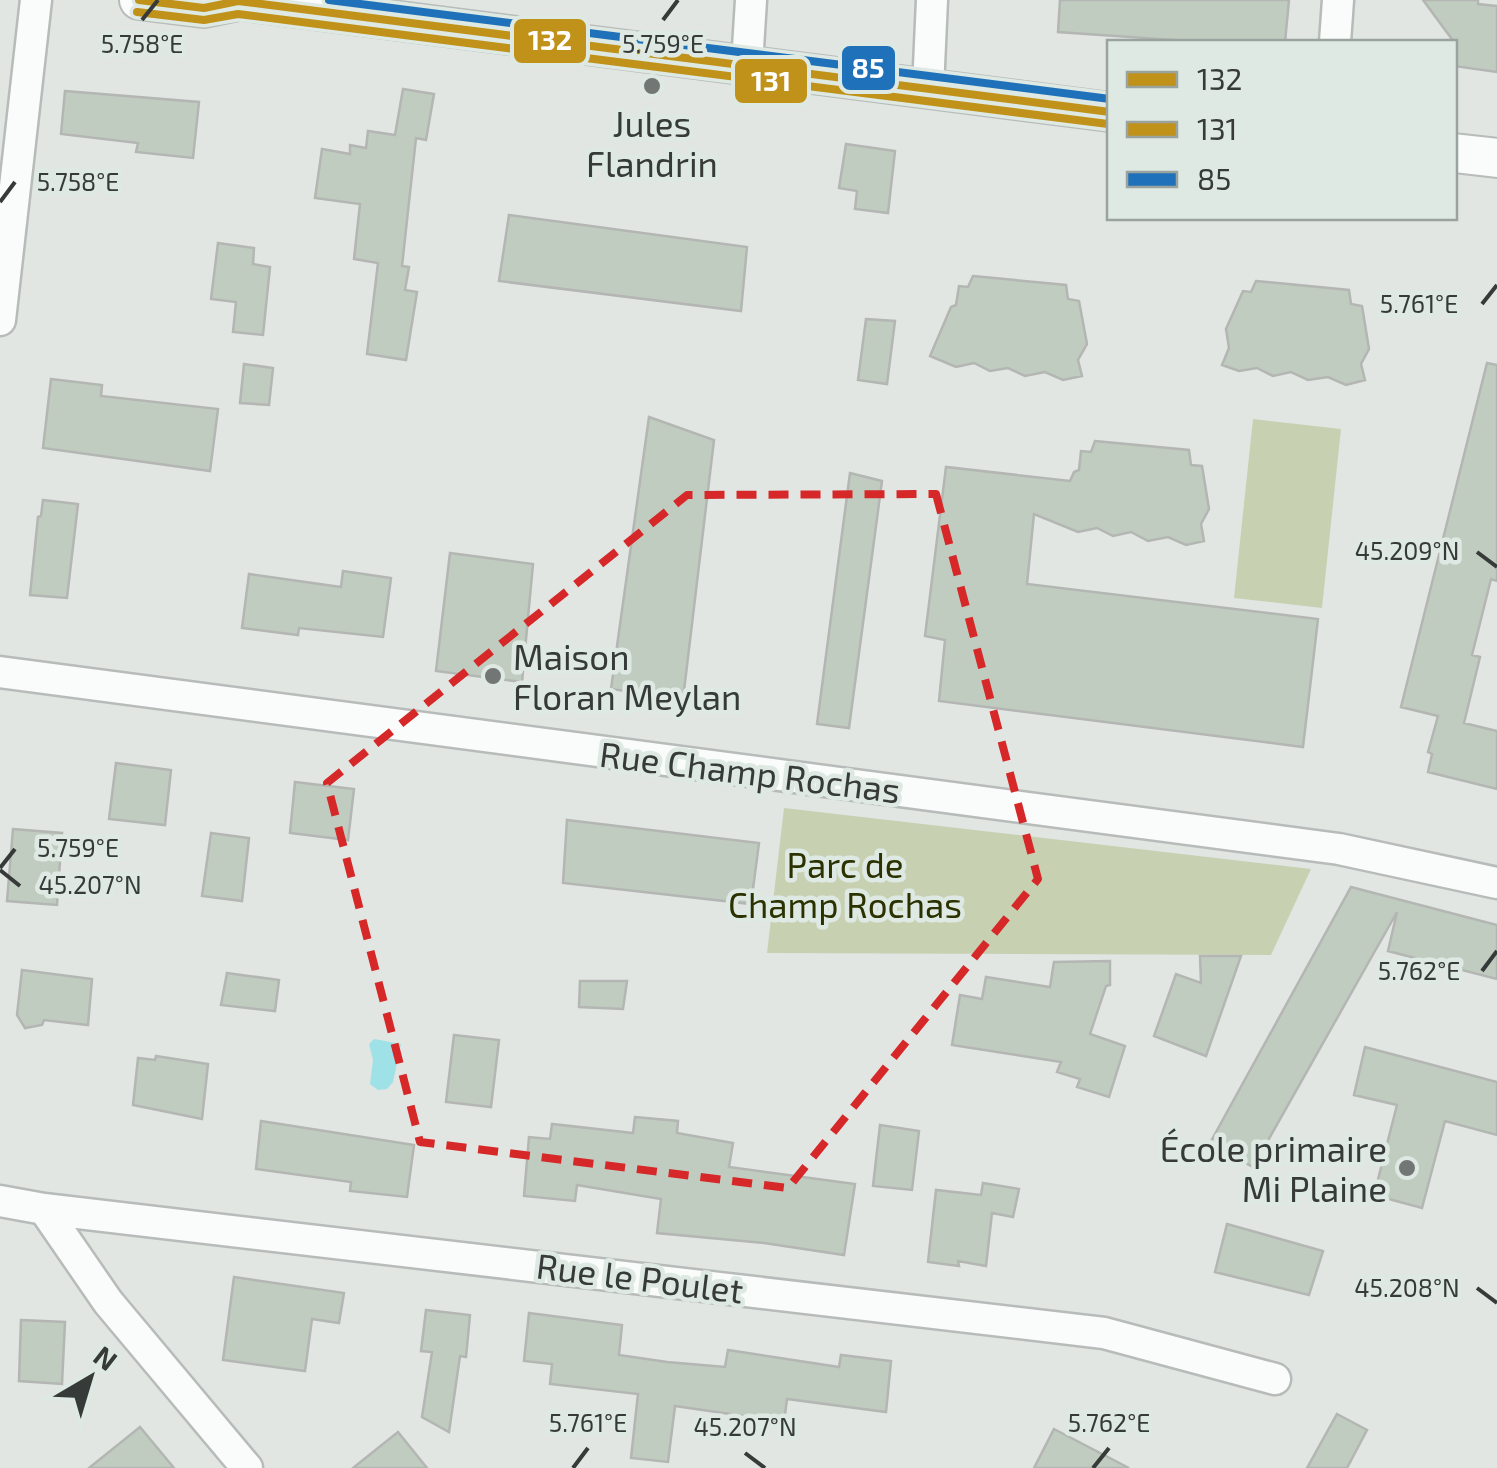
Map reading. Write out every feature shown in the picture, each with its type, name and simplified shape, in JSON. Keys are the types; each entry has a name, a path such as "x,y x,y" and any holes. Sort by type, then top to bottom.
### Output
{"street":[{"path":"0,320 36,0"},
{"path":"138,0 204,8 237,0 1107,112"},
{"path":"746,64 751,0"},
{"path":"928,88 932,0"},
{"path":"1334,40 1338,0"},
{"path":"1457,153 1497,158"},
{"name":"Rue Champ Rochas","path":"0,672 1340,849 1497,883"},
{"name":"Rue le Poulet","path":"0,1201 1104,1332 1275,1379"},
{"path":"44,1209 108,1302 247,1468"}],"highlighted area":[{"path":"936,494 1038,879 788,1188 420,1142 327,783 687,495"}],"green space":[{"path":"1253,419 1341,429 1322,608 1234,598"},
{"name":"Parc de Champ Rochas","path":"784,808 1311,869 1271,955 767,953"}],"water":[{"path":"374,1039 401,1044 393,1082 387,1089 378,1090 370,1084 373,1060 369,1044"}],"building":[{"path":"1060,0 1289,0 1285,40 1173,40 1058,32"},
{"path":"1423,0 1478,0 1478,4 1497,6 1497,72 1457,66 1457,40 1453,40"},
{"path":"403,89 434,94 426,140 416,138 402,266 409,267 405,290 417,292 406,360 367,354 378,263 354,259 360,204 315,198 322,149 350,154 350,145 366,148 368,131 395,135"},
{"path":"65,91 199,102 193,158 136,152 138,143 61,134"},
{"path":"846,144 895,151 888,213 855,209 857,191 839,188"},
{"path":"509,215 747,247 741,311 499,281"},
{"path":"218,243 254,248 253,264 270,267 263,335 233,332 236,302 211,299"},
{"path":"973,276 1066,285 1068,299 1079,301 1087,344 1078,360 1082,376 1063,380 1045,372 1025,376 1008,368 990,371 974,363 956,367 930,356 951,307 956,305 959,286 968,287"},
{"path":"1256,281 1349,290 1351,304 1362,306 1369,349 1361,364 1365,380 1346,385 1328,377 1308,380 1291,372 1273,376 1257,368 1239,371 1222,365 1229,348 1226,329 1243,291 1251,292"},
{"path":"866,319 895,321 887,384 858,380"},
{"path":"1487,363 1497,365 1497,581 1491,579 1472,655 1480,657 1464,723 1497,731 1497,789 1428,772 1432,754 1428,752 1438,716 1401,707"},
{"path":"244,364 273,368 269,405 240,403"},
{"path":"51,379 102,385 101,396 218,409 210,471 43,448"},
{"path":"649,417 714,440 683,699 611,689"},
{"path":"1095,441 1189,450 1191,465 1202,466 1209,509 1201,524 1204,541 1186,545 1168,537 1148,541 1131,532 1113,536 1097,528 1078,532 1034,514 1027,584 1318,619 1303,747 939,701 945,640 925,636 946,467 1070,481 1079,470 1081,451 1091,452"},
{"path":"850,473 882,481 849,728 817,724"},
{"path":"43,500 78,504 67,598 30,595"},
{"path":"450,553 533,564 522,682 436,671"},
{"path":"343,571 391,578 383,637 299,628 298,635 242,628 249,574 341,587"},
{"path":"116,763 171,770 165,825 109,819"},
{"path":"295,782 354,789 348,840 290,833"},
{"path":"567,820 759,843 751,904 563,883"},
{"path":"13,829 62,833 57,905 7,901"},
{"path":"211,833 249,838 242,901 202,896"},
{"path":"1351,887 1497,925 1497,979 1388,951 1397,912 1253,1167 1210,1143"},
{"path":"1200,956 1241,956 1206,1056 1154,1036 1176,974 1201,983"},
{"path":"1110,961 1110,985 1106,986 1090,1034 1125,1046 1109,1097 1077,1087 1080,1079 1057,1072 1061,1062 952,1045 960,995 982,999 986,977 1050,987 1054,962"},
{"path":"22,970 92,979 88,1025 44,1020 42,1025 25,1028 17,1015"},
{"path":"227,973 279,980 275,1011 221,1005"},
{"path":"580,981 627,981 623,1009 579,1007"},
{"path":"454,1035 499,1040 491,1107 446,1102"},
{"name":"École primaire Mi Plaine","path":"1365,1047 1497,1082 1497,1135 1445,1121 1422,1208 1374,1195 1397,1105 1354,1095"},
{"path":"156,1056 208,1064 202,1119 133,1105 138,1058 155,1060"},
{"path":"635,1117 678,1121 677,1133 733,1143 729,1167 855,1184 844,1255 657,1233 661,1199 577,1185 575,1201 524,1196 529,1137 550,1139 552,1124 633,1133"},
{"path":"261,1121 414,1145 407,1197 350,1191 351,1182 256,1169"},
{"path":"880,1125 919,1131 912,1190 873,1186"},
{"path":"983,1183 1019,1189 1013,1217 992,1213 986,1266 958,1261 959,1266 928,1262 936,1190 981,1195"},
{"path":"1227,1224 1323,1251 1309,1295 1215,1272"},
{"path":"234,1277 344,1293 339,1323 312,1319 305,1371 223,1360"},
{"path":"426,1310 470,1315 466,1357 460,1356 449,1432 422,1417 432,1352 421,1351"},
{"path":"529,1313 622,1325 619,1355 667,1362 725,1367 728,1350 839,1367 841,1355 891,1361 886,1412 787,1399 784,1422 675,1406 668,1462 631,1458 638,1394 550,1384 552,1364 524,1361"},
{"path":"21,1320 65,1322 62,1384 19,1381"},
{"path":"1337,1414 1367,1430 1347,1468 1307,1468"},
{"path":"140,1427 174,1468 89,1468"},
{"path":"1054,1429 1129,1468 1034,1468"},
{"path":"398,1432 427,1468 353,1468"}],"transit line":[{"name":"132","path":"139,0 204,8 238,1 1107,112"},
{"name":"85","path":"329,0 1107,99"},
{"name":"131","path":"137,12 204,20 238,14 1107,124"}],"place":[{"name":"Jules Flandrin","path":"652,86"},
{"name":"Maison Floran Meylan","path":"493,676"},
{"name":"École primaire Mi Plaine","path":"1407,1168"}]}
